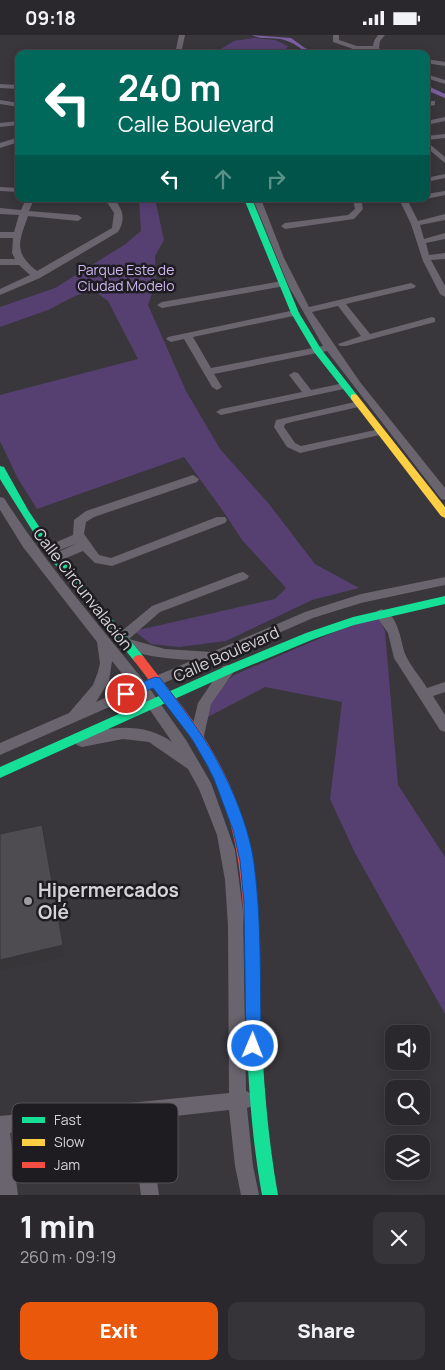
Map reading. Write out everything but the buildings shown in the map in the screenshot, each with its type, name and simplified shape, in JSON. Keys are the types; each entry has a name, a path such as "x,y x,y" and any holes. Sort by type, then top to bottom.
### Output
{"street":[{"path":"179,50 182,35"},
{"path":"336,35 335,41 348,46 373,50"},
{"path":"379,50 377,41 382,35"},
{"path":"430,62 445,64"},
{"path":"430,77 445,82"},
{"path":"0,86 15,87"},
{"path":"0,102 15,104"},
{"path":"430,122 445,119"},
{"path":"0,125 15,123"},
{"path":"430,137 445,135"},
{"path":"0,141 15,136"},
{"path":"0,146 15,140"},
{"path":"430,146 441,154 445,161"},
{"path":"430,180 445,176"},
{"path":"0,189 15,190"},
{"path":"430,196 445,193"},
{"path":"29,202 18,235 16,252 21,262 37,276"},
{"path":"0,292 37,276 115,230 120,224 120,218 114,202"},
{"path":"249,202 282,284 352,379 445,495"},
{"path":"258,202 317,350 445,514"},
{"path":"285,226 351,217 359,209 358,202"},
{"path":"404,202 416,225 426,259 440,279 445,294"},
{"path":"0,211 78,218"},
{"path":"416,225 445,217"},
{"path":"0,235 18,235"},
{"path":"421,242 445,237"},
{"path":"426,259 445,256"},
{"path":"0,261 21,262"},
{"path":"162,305 282,284"},
{"path":"172,339 301,312 410,286"},
{"path":"340,303 367,337"},
{"path":"344,343 432,320"},
{"path":"187,335 217,387"},
{"path":"208,372 330,347"},
{"path":"294,375 308,393"},
{"path":"221,412 344,386"},
{"path":"358,404 290,419 280,422 279,427 291,445 300,450 380,432"},
{"name":"Calle Circunvalación","path":"0,469 11,494 52,554 155,681 161,701 196,770 224,835 231,864 236,904 239,1139 250,1195"},
{"path":"193,479 90,514 80,520 78,534 96,560 101,563 112,562 221,520"},
{"name":"Calle Circunvalación","path":"2,509 51,575 142,688 161,701 197,736 220,778 239,830 247,861 251,903 258,1135 270,1195"},
{"path":"52,554 83,541"},
{"path":"51,575 64,569"},
{"path":"214,655 165,654 124,641 156,609 243,576"},
{"name":"Calle Boulevard","path":"0,749 309,615 337,605 445,581"},
{"name":"Calle Boulevard","path":"0,773 228,670 310,636 346,623 445,600"},
{"path":"337,605 346,623"},
{"path":"381,614 394,632 400,655 445,726"},
{"path":"66,722 93,697 103,683 107,654 103,640"},
{"path":"197,736 204,703 228,670"},
{"path":"424,694 445,687"},
{"path":"67,744 130,733 147,736 161,741 196,770"},
{"path":"178,1107 256,1099"},
{"path":"0,1125 9,1195"}],"green space":[{"path":"254,38 275,40 288,46 286,50 219,50 234,41"},
{"name":"Parque Este de Ciudad Modelo","path":"139,202 156,202 164,240 155,256 156,281 148,305 186,391 220,449 269,504 315,564 359,588 312,600 226,641 179,647 151,644 134,631 275,599 286,588 242,540 184,457 37,509 17,477 0,441 0,395 138,359 108,301 93,290 75,296 48,310 0,327 0,307 55,288 124,245 141,231"},
{"path":"377,614 385,631 398,785 445,857 445,1014 355,853 330,799 342,702 265,687 206,718 207,698 234,675"}],"waterway":[{"path":"255,35 289,39 306,50"},
{"path":"430,89 445,96"}],"traffic: fast":[{"path":"249,202 295,313 317,350 354,397"},
{"path":"0,469 25,513 53,554 81,591 139,659"},
{"path":"0,773 228,670 310,636 353,621 445,600"},
{"path":"252,960 254,1049 258,1107 270,1195"}],"traffic: slow":[{"path":"354,397 445,514"}],"traffic: jam":[{"path":"139,659 197,737 225,788 240,835 245,860 251,910 252,960"}],"place":[{"name":"Hipermercados Olé","path":"28,901"}],"route":[{"path":"126,694 155,681 197,736 220,778 239,830 247,861 251,903 253,1046"}]}
